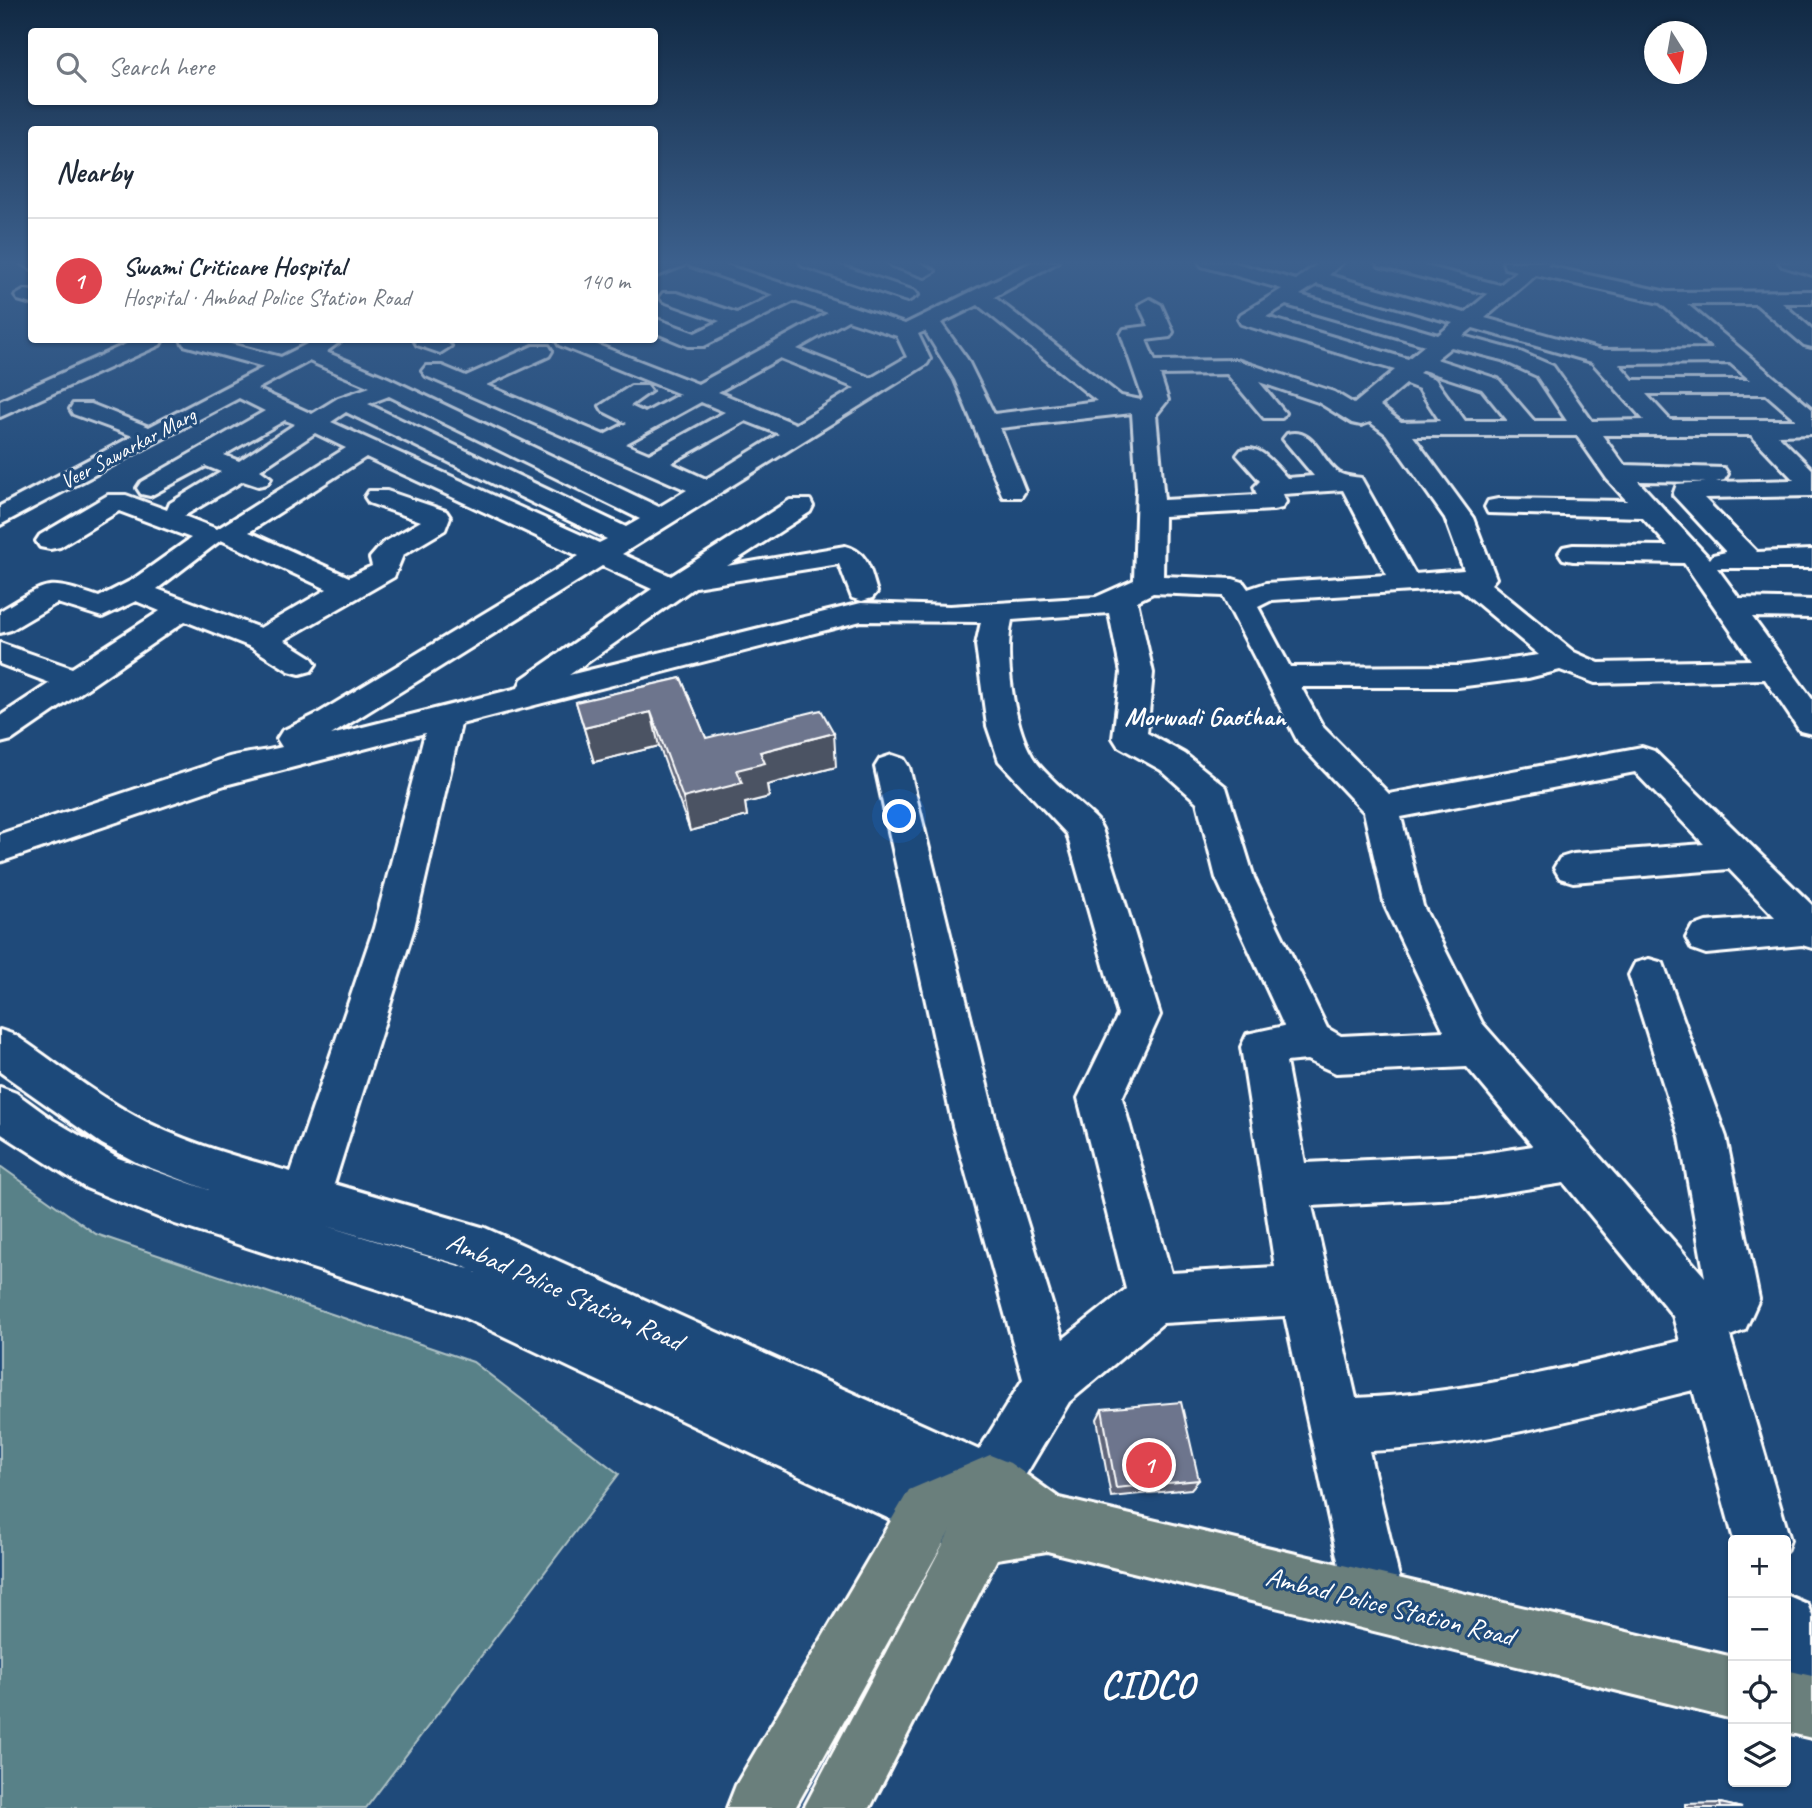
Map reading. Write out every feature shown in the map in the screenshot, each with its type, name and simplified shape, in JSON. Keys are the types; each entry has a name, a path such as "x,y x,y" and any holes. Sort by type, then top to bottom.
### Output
{"main road":[{"name":"Ambad Police Station Road","path":"966,1509 1047,1523 1728,1687"},
{"path":"759,1808 966,1509"},
{"path":"836,1808 966,1509"}],"street":[{"path":"0,410 138,346"},
{"path":"215,346 275,363"},
{"name":"Veer Sawarkar Marg","path":"0,504 139,430 307,346"},
{"path":"309,346 380,383"},
{"path":"586,346 798,433"},
{"path":"606,444 785,346"},
{"path":"217,775 329,722 919,359 918,346"},
{"path":"949,346 1012,491"},
{"path":"1043,346 1113,402 1135,406 1143,416 1148,445 1152,509 1134,590 1137,673 1130,738 1173,762 1213,796 1235,878 1312,1041 1336,1055 1477,1048"},
{"path":"985,424 1135,406 1156,400 1137,346"},
{"path":"1340,346 1412,368 1490,384 1527,428"},
{"path":"1241,604 1266,592 1481,578 1459,518 1395,429 1365,406 1439,346"},
{"path":"1467,346 1507,354 1531,362 1545,371 1616,473 1694,558 1812,723"},
{"path":"1562,346 1600,357 1736,356"},
{"path":"1725,346 1812,421"},
{"path":"441,349 434,372 708,489"},
{"path":"779,350 873,387"},
{"path":"466,385 541,351"},
{"path":"1600,357 1663,427"},
{"name":"Veer Sawarkar Marg","path":"0,517 238,389 275,363"},
{"path":"1147,368 1233,367 1325,397 1361,418"},
{"path":"1233,367 1273,413"},
{"path":"1412,368 1427,384 1458,429"},
{"path":"1627,387 1772,387"},
{"path":"238,389 598,556 678,585 845,555 852,559 862,592"},
{"path":"180,509 314,425 317,419 346,403 382,389 401,391 660,518"},
{"path":"639,391 612,406 645,422"},
{"path":"346,403 628,538"},
{"path":"82,410 139,430"},
{"path":"150,488 282,411"},
{"path":"651,464 745,411"},
{"path":"1395,429 1812,426"},
{"path":"1757,427 1808,482"},
{"path":"1296,439 1333,482"},
{"path":"349,589 228,533 364,447"},
{"path":"1250,454 1280,486"},
{"path":"204,456 293,491"},
{"path":"1616,473 1808,482"},
{"path":"1152,509 1273,502 1267,487 1333,482 1352,484 1406,583"},
{"path":"1749,560 1686,495 1686,490 1808,482"},
{"path":"262,640 384,570 387,564 384,558 393,549 436,520 378,497"},
{"path":"0,624 54,592 102,608 142,586 209,538 206,534 117,501 50,541"},
{"path":"514,699 678,585 800,506"},
{"path":"1498,507 1648,509"},
{"path":"1562,508 1587,554 1749,560 1812,559"},
{"path":"1466,579 1563,659 1595,673 1812,675"},
{"path":"142,586 139,592 262,640 300,664"},
{"path":"0,848 217,775 862,612 950,615 998,613 1102,606 1134,590 1233,588 1310,734 1381,808 1404,906 1466,1036 1695,1303 1761,1535"},
{"path":"1729,607 1812,609"},
{"path":"0,732 181,610"},
{"path":"998,613 991,645 1004,726 1016,761 1084,829 1139,1015 1100,1098 1153,1300"},
{"path":"0,653 76,681"},
{"path":"1280,677 1332,674 1435,679 1481,677 1527,671 1563,659"},
{"path":"306,1198 394,928 446,717"},
{"path":"1381,808 1642,759 1811,930"},
{"path":"892,767 975,1126 1049,1383"},
{"path":"1573,868 1736,855"},
{"path":"1706,938 1811,930"},
{"path":"1336,1426 1410,1423 1527,1404 1705,1339 1727,1312 1734,1299 1703,1137 1649,975"},
{"path":"1312,1041 1262,1047 1305,1290 1376,1602"},
{"name":"Ambad Police Station Road","path":"0,1048 118,1130 154,1148 225,1175 468,1244 966,1509"},
{"name":"Ambad Police Station Road","path":"0,1107 37,1134 102,1173 174,1202 469,1294 966,1509"},
{"path":"1286,1186 1474,1176 1573,1161"},
{"path":"966,1509 1049,1383 1153,1300 1305,1290"},
{"path":"1791,1650 1802,1705"}],"green space":[{"path":"0,1166 96,1234 473,1362 619,1474 366,1808 0,1808"}],"building":[{"path":"681,678 706,738 821,710 834,733 760,752 765,763 737,770 742,783 683,798 651,712 584,728 576,702"},
{"path":"1181,1402 1199,1480 1116,1488 1102,1409"},
{"path":"1720,1803 1742,1808 1721,1808"}],"place":[{"name":"Swami Criticare Hospital","path":"1149,1465"}],"district":[{"name":"Morwadi Gaothan","path":"1205,716"},
{"name":"CIDCO","path":"1147,1685"}]}
